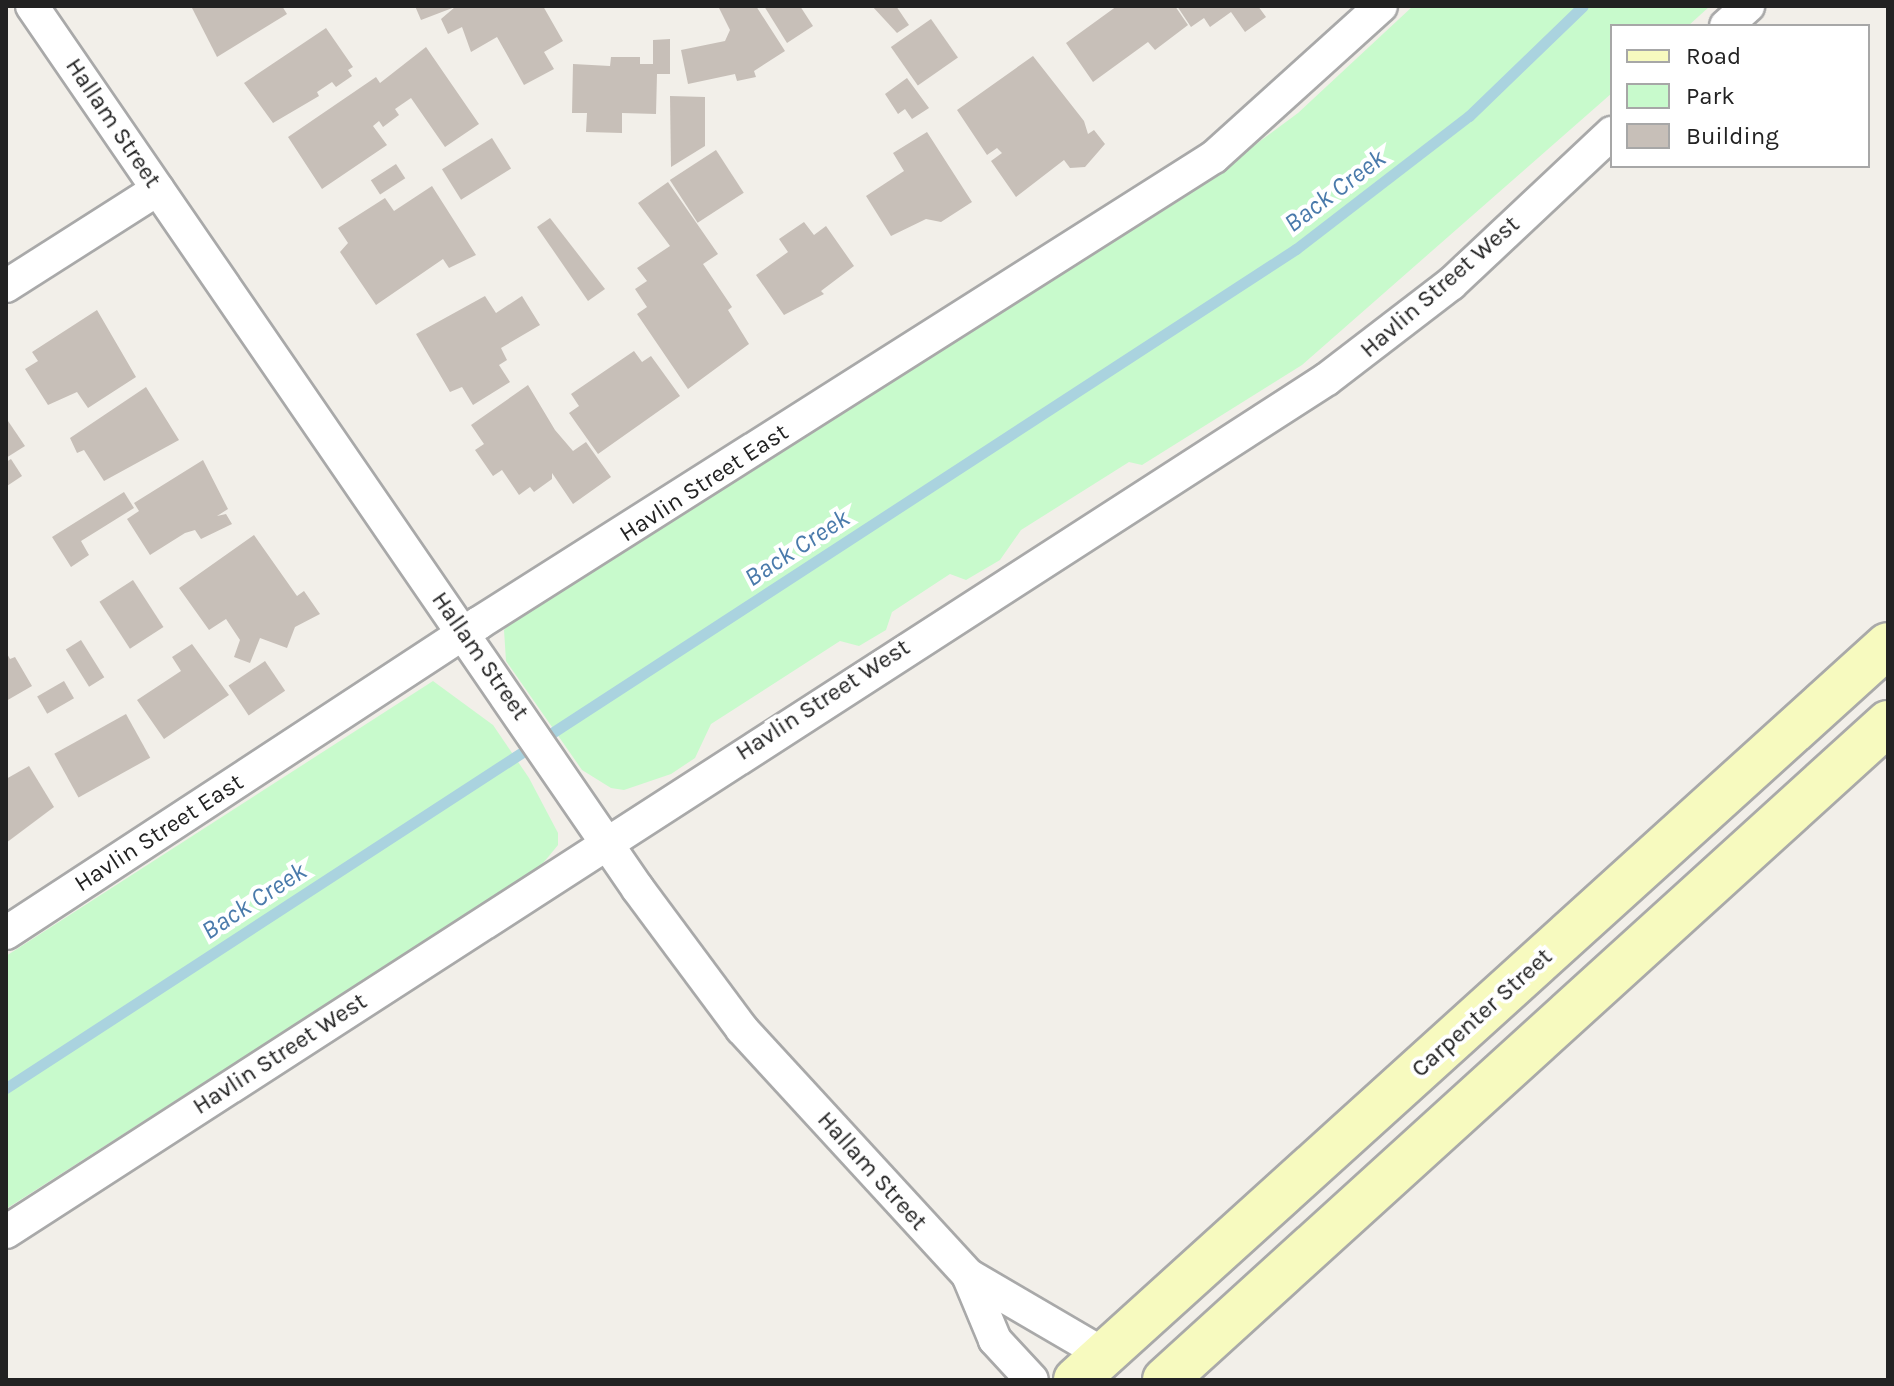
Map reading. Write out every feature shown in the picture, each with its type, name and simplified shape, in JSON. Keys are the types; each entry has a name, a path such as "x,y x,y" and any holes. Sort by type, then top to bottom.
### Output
{"street":[{"name":"Hallam Street","path":"32,6 606,841 742,1029 968,1275 1090,1367"},
{"name":"Havlin Street East","path":"6,933 464,632 1214,157 1381,6"},
{"path":"1728,24 1748,6"},
{"name":"Havlin Street West","path":"6,1232 606,841 1350,363 1451,284 1610,135"},
{"path":"6,286 158,189"},
{"name":"Carpenter Street","path":"1090,1367 1888,645"},
{"path":"1165,1380 1888,723"},
{"name":"Hallam Street","path":"968,1275 995,1340 1032,1380"}],"green space":[{"path":"1413,6 1710,6 1690,24 1610,24 1610,95 1302,365 1142,465 1129,462 1021,530 1000,560 966,580 950,574 892,612 886,630 859,646 840,641 711,724 695,758 671,774 624,790 611,788 582,770 506,661 504,630 517,615 1179,201 1298,113"},
{"path":"433,681 493,725 529,778 558,833 558,845 538,869 6,1209 6,956"}],"building":[{"path":"191,6 282,6 287,14 217,57"},
{"path":"415,6 543,6 563,41 544,52 554,69 524,85 497,37 471,52 462,27 448,34 441,19 455,7 421,20"},
{"path":"718,6 756,6 785,51 754,71 756,77 737,81 735,74 688,84 681,50 725,41 730,30"},
{"path":"764,6 800,6 813,26 787,43"},
{"path":"872,6 896,6 909,25 897,33"},
{"path":"1117,6 1175,6 1188,25 1155,50 1148,42 1093,82 1066,43"},
{"path":"1177,6 1258,6 1266,17 1245,32 1231,12 1210,27 1204,18 1191,27"},
{"path":"931,19 958,58 918,86 891,47"},
{"path":"326,28 353,67 348,70 352,76 336,87 332,82 317,92 319,96 273,123 244,83"},
{"path":"670,39 670,74 657,74 656,114 622,113 622,133 586,132 587,113 572,113 573,64 610,66 611,57 640,57 640,64 653,64 653,40"},
{"path":"426,47 479,124 445,147 411,98 395,109 399,115 383,127 379,121 373,126 387,145 322,189 288,137 376,77 380,83"},
{"path":"1033,56 1084,121 1088,134 1094,130 1105,144 1085,167 1070,168 1064,160 1016,197 991,161 1002,153 997,148 987,155 957,110"},
{"path":"907,78 929,108 912,119 905,109 898,114 885,94"},
{"path":"670,96 705,97 705,146 671,167"},
{"path":"927,132 972,202 941,222 926,219 891,236 866,196 904,171 893,153"},
{"path":"492,138 511,169 461,200 442,169"},
{"path":"716,150 744,193 698,223 670,180"},
{"path":"396,164 405,178 380,195 371,180"},
{"path":"668,182 718,254 703,264 732,307 728,310 749,344 688,389 637,314 647,307 635,289 647,281 637,268 670,246 638,203"},
{"path":"432,186 476,255 449,268 443,259 376,305 340,252 348,243 338,228 385,198 394,211"},
{"path":"550,218 605,289 588,301 537,227"},
{"path":"804,222 814,235 826,226 854,266 821,291 824,294 784,315 756,275 788,252 779,239"},
{"path":"485,296 496,313 522,296 540,325 501,348 507,360 499,365 510,382 473,405 462,387 450,392 416,334"},
{"path":"97,310 136,377 88,408 77,392 48,405 25,369 38,361 32,352"},
{"path":"634,351 642,362 651,356 680,396 598,454 569,413 579,406 571,394"},
{"path":"528,385 555,430 573,451 586,442 611,477 573,504 552,473 552,479 534,492 530,487 519,495 502,470 493,476 475,450 484,444 471,425"},
{"path":"146,387 179,440 104,481 84,450 77,453 70,438"},
{"path":"6,418 25,446 6,458"},
{"path":"11,459 22,476 7,486 6,462"},
{"path":"203,460 228,509 217,516 226,514 232,524 201,539 195,530 185,533 150,555 127,519 139,511 134,503"},
{"path":"124,492 134,508 81,541 89,555 71,567 52,537"},
{"path":"254,535 297,596 304,591 320,614 295,627 287,648 260,638 250,663 234,657 240,640 226,619 209,630 179,588"},
{"path":"133,580 163,627 130,649 99,602"},
{"path":"81,640 104,677 89,687 66,650"},
{"path":"192,644 229,695 164,739 137,700 181,671 172,657"},
{"path":"6,652 10,659 15,657 32,686 6,701"},
{"path":"265,661 285,691 249,715 229,686"},
{"path":"64,681 74,698 47,714 37,696"},
{"path":"126,714 150,758 79,797 54,754"},
{"path":"29,766 54,807 6,843 6,779"}],"waterway":[{"name":"Back Creek","path":"6,1088 1296,249 1469,116 1583,6"}]}
